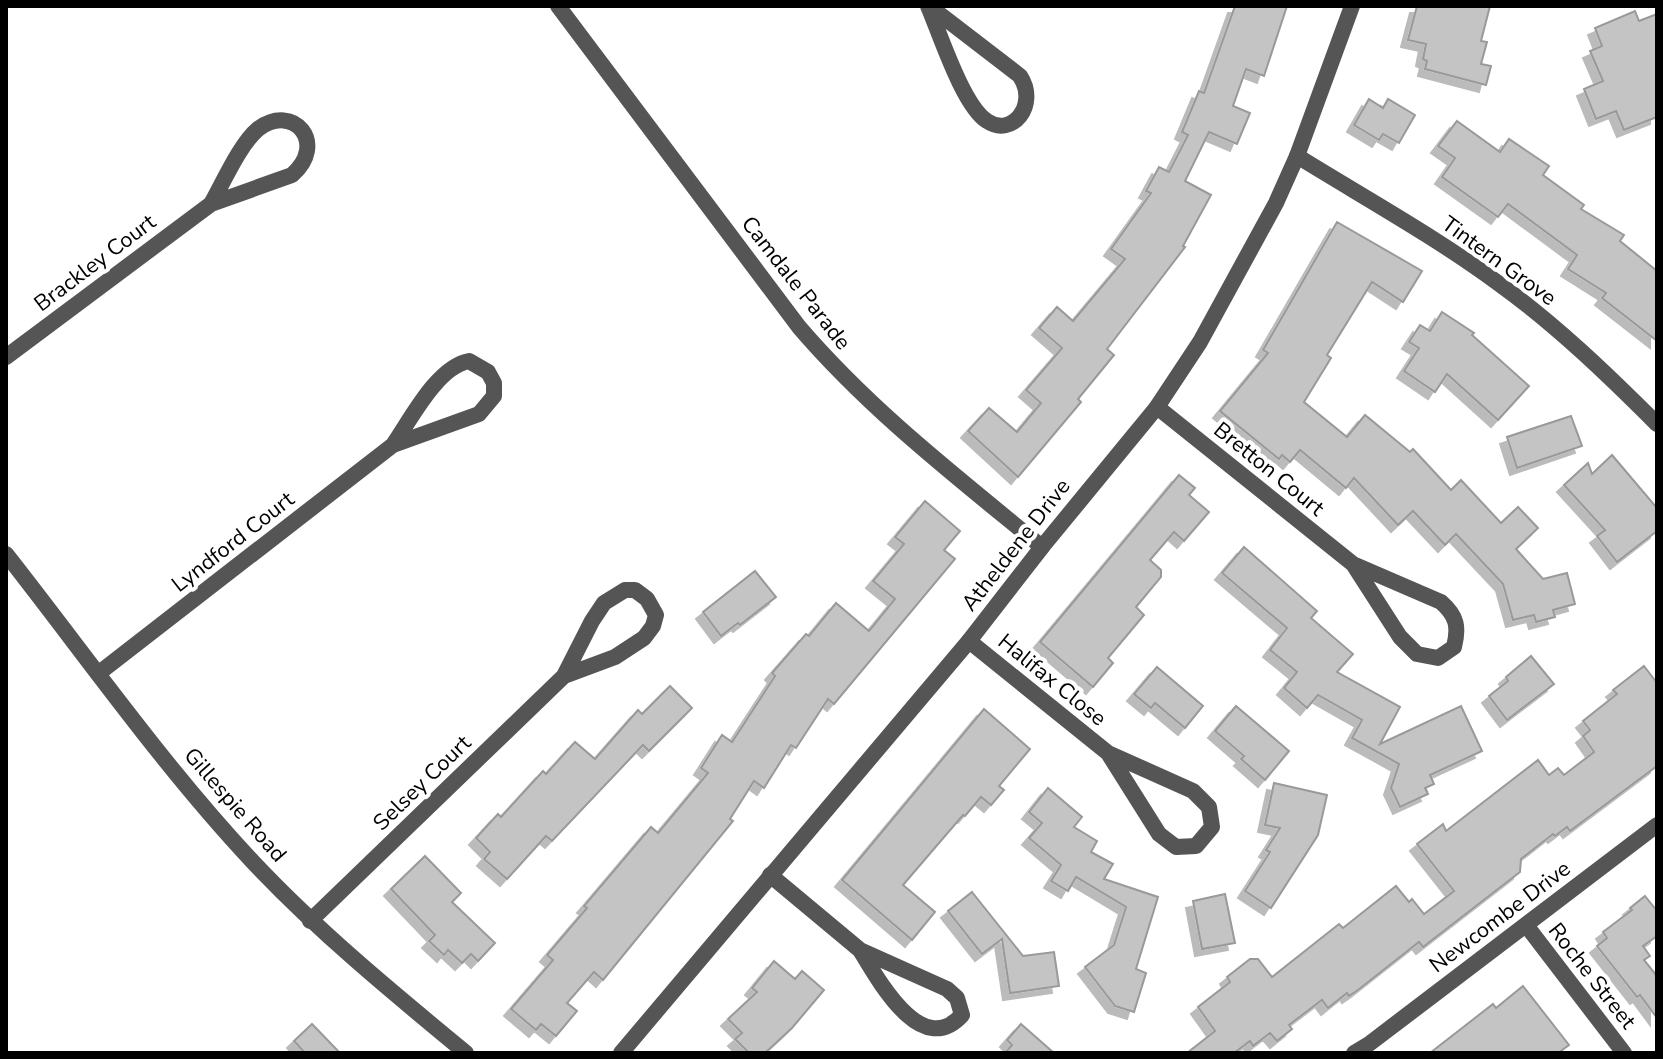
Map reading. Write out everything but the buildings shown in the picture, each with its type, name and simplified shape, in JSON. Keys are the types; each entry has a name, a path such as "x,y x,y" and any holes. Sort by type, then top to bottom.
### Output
{"street":[{"path":"562,11 580,6"},
{"path":"929,6 1020,76 1027,87 1028,98 1025,110 1015,121 1004,125 989,123 975,111 929,6"},
{"name":"Atheldene Drive","path":"621,1053 969,641 1157,407 1200,342 1276,203 1297,156 1352,6"},
{"name":"Camdale Parade","path":"562,11 799,327 836,369 876,409 1042,547"},
{"name":"Brackley Court","path":"6,357 211,204 292,175 306,158 308,139 303,131 288,121 278,121 258,129 211,204"},
{"name":"Tintern Grove","path":"1297,156 1402,218 1500,284 1597,364 1657,424"},
{"name":"Lyndford Court","path":"99,673 393,445 479,414 494,396 494,383 488,372 469,361 458,363 429,392 393,445"},
{"name":"Bretton Court","path":"1157,407 1353,564 1441,602 1450,610 1459,628 1454,647 1438,658 1417,654 1400,637 1353,564"},
{"name":"Gillespie Road","path":"6,554 205,809 310,921 466,1053"},
{"name":"Selsey Court","path":"310,921 564,676 604,603 625,590 635,590 647,599 656,615 653,626 644,638 615,657 564,676"},
{"name":"Halifax Close","path":"969,641 1108,753 1193,791 1209,807 1212,827 1196,846 1176,847 1159,834 1108,753"},
{"name":"Newcombe Drive","path":"1354,1053 1365,1049 1657,825"},
{"path":"770,875 860,950 947,989 957,998 962,1015 953,1029 938,1039 921,1039 905,1026 860,950"},
{"name":"Roche Street","path":"1526,925 1624,1053"}]}
